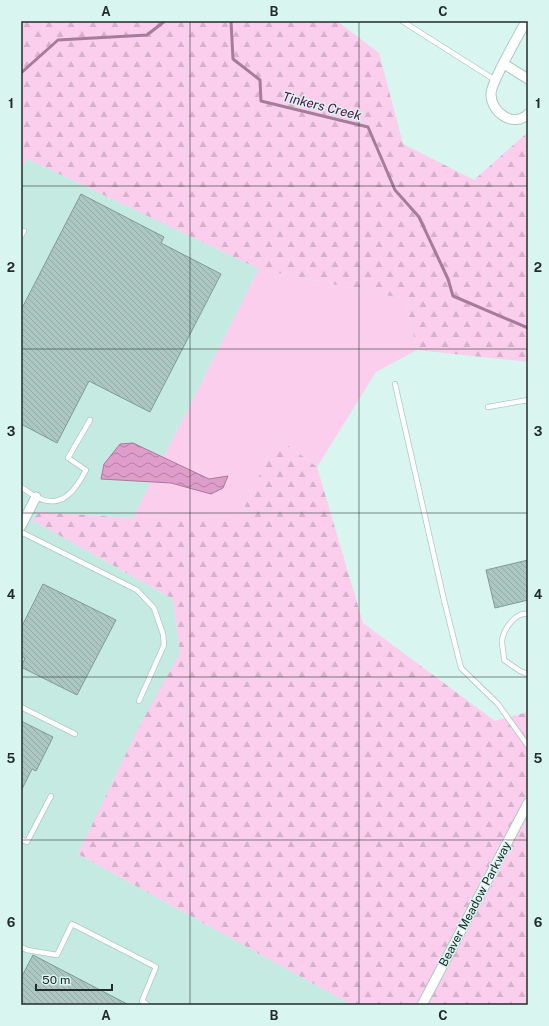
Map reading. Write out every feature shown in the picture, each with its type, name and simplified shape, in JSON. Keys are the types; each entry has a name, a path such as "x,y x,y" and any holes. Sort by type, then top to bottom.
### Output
{"street":[{"path":"526,21 496,80 491,94 496,109 508,119 518,120 528,114"},
{"path":"504,64 528,79"},
{"path":"21,526 36,497"},
{"name":"Beaver Meadow Parkway","path":"422,1005 528,803"}],"lane":[{"path":"402,21 496,80"},
{"path":"21,236 24,231"},
{"path":"395,384 440,585 461,668 498,704 528,746"},
{"path":"488,407 528,400"},
{"path":"21,487 36,497 50,502 62,499 78,486 86,470 68,458 90,420"},
{"path":"21,532 137,590 154,608 163,634 164,645 139,701"},
{"path":"528,614 524,613 511,620 502,640 504,660 520,671 528,674"},
{"path":"21,706 75,734"},
{"path":"21,839 27,842 51,796"},
{"path":"21,947 27,950 57,956 72,924 156,967 142,1001 148,1005"}],"shaded area":[{"path":"28,159 259,269 133,518 40,512 32,520 173,599 180,653 78,854 352,1005 21,1005 21,168"}],"green space":[{"path":"21,21 337,21 379,53 403,144 474,180 528,132 528,362 417,350 405,299 259,269 28,159 21,168"},
{"path":"259,269 405,299 417,350 376,372 317,467 277,437 240,517 133,518"},
{"path":"277,437 317,467 363,623 495,721 528,712 528,1005 352,1005 78,854 138,729 180,653 173,599 32,520 40,512 133,518 240,517"}],"water":[{"path":"133,443 209,479 228,476 223,488 211,494 171,483 101,479 104,464 120,444"}],"building":[{"path":"81,194 164,237 161,243 221,274 150,412 89,381 57,443 21,424 21,310"},
{"path":"528,560 528,600 495,608 486,570"},
{"path":"43,584 116,620 77,695 21,667 25,658 21,656 21,628"},
{"path":"21,721 53,737 36,771 32,769 21,791"},
{"path":"33,955 129,1005 21,1005 21,978"}],"waterway":[{"name":"Tinkers Creek","path":"21,73 58,40 147,35 165,21"},
{"name":"Tinkers Creek","path":"231,21 233,59 260,80 261,101 368,127 395,190 419,217 448,279 453,296 528,328"}]}
